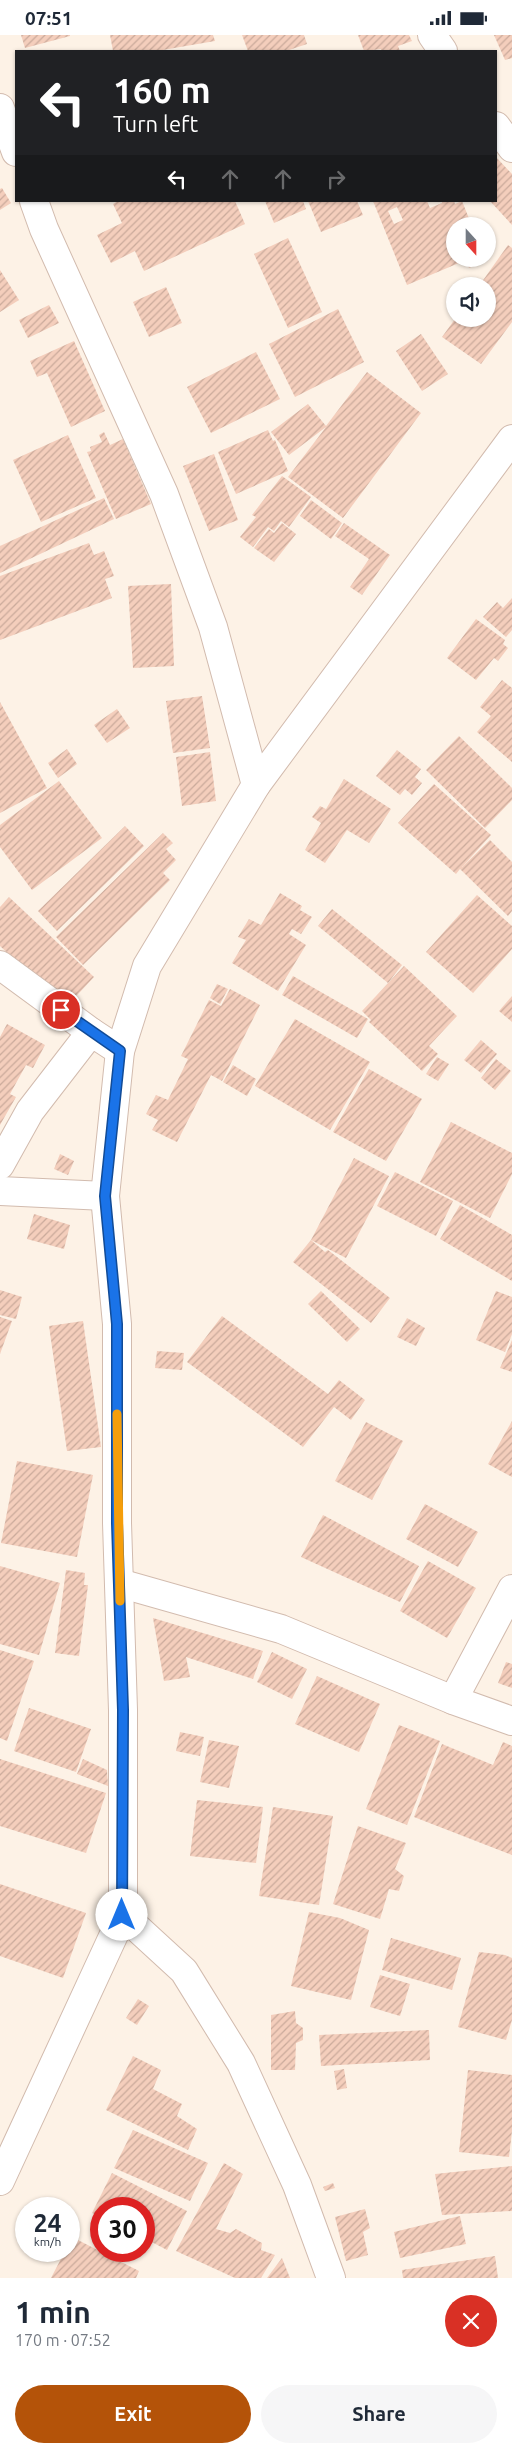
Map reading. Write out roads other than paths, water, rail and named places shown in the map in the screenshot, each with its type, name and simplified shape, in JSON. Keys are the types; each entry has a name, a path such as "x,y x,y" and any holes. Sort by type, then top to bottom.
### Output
{"street":[{"path":"432,35 442,50"},
{"path":"0,108 15,149"},
{"path":"497,127 512,148"},
{"path":"34,202 44,229 164,494 213,627 256,785"},
{"path":"0,2181 122,1915 123,1710 117,1523 117,1324 105,1196 120,1051 147,967 205,866 256,785 512,439"},
{"path":"0,965 120,1051"},
{"path":"0,1165 30,1111 91,1032"},
{"path":"0,1191 105,1196"},
{"path":"119,1583 281,1629 453,1700 512,1721"},
{"path":"453,1700 512,1589"},
{"path":"122,1915 184,1971 240,2063 297,2185 331,2278"}]}
